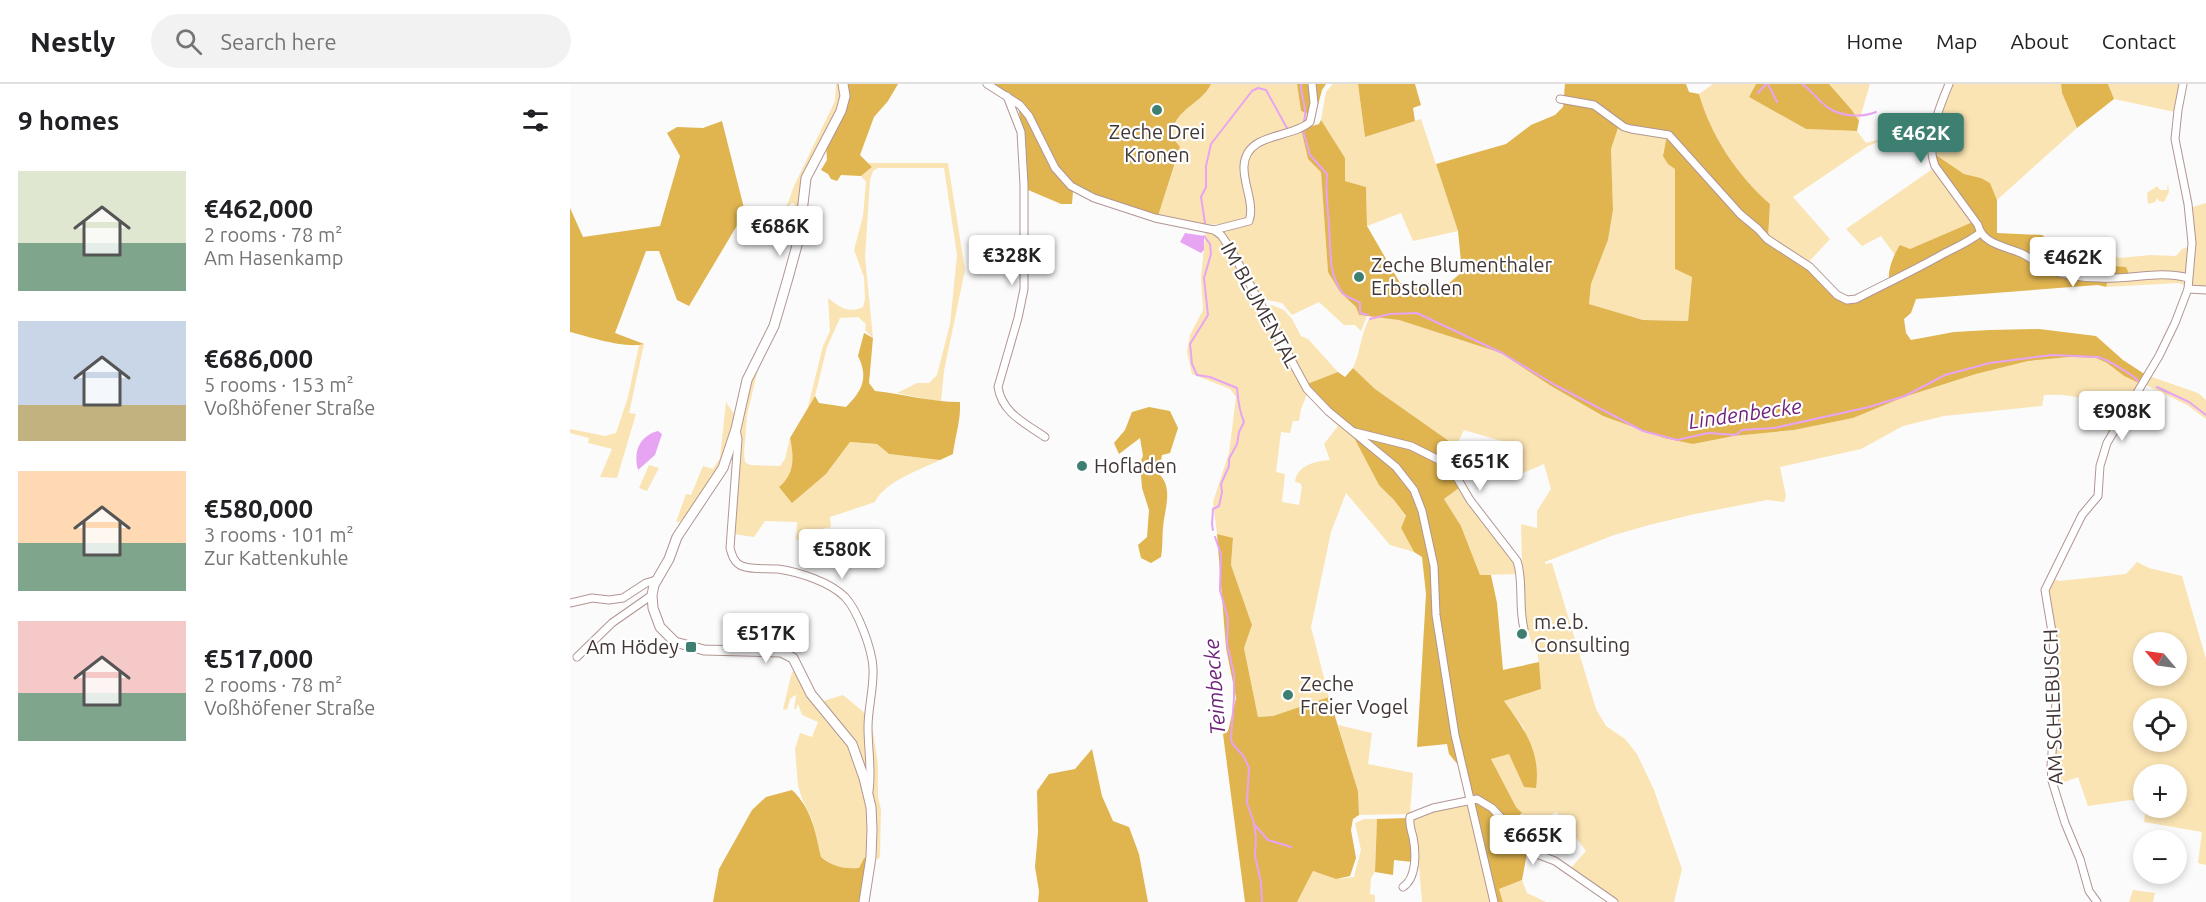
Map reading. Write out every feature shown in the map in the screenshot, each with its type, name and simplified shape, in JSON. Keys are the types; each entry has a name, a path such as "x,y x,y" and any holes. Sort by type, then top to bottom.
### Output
{"street":[{"path":"843,84 845,96 841,111 806,178 801,226 794,258 774,326 747,380 736,429 723,468 677,537 669,559 656,580 652,595 653,608 660,627 675,642 706,650 781,652 793,658 811,694 852,744 868,794 871,807 871,857 864,902"},
{"name":"IM BLUMENTAL","path":"987,84 1007,96 1029,116 1055,168 1071,186 1094,198 1155,218 1214,230 1221,235 1307,389 1328,411 1404,475 1414,490 1422,511 1434,566 1437,615 1449,703 1494,902"},
{"path":"1214,230 1249,221 1251,214 1244,171 1245,158 1251,148 1260,141 1298,129 1310,122 1314,103 1312,84"},
{"path":"1948,84 1934,131 1931,156 1952,193 1978,225 1980,233 1990,241 2029,256 2042,266 2058,272 2101,278 2155,274 2173,274 2188,278"},
{"path":"2183,84 2175,139 2188,204 2192,243 2188,289 2206,290"},
{"path":"1007,96 1021,132 1024,185 1024,289 998,387 999,395 1010,412 1045,437"},
{"path":"1560,99 1594,105 1624,127 1669,135 1740,214 1767,239 1810,267 1837,295 1847,300 1856,299 1928,264 1980,233"},
{"name":"AM SCHLEBUSCH","path":"2097,902 2089,891 2052,781 2051,765 2056,702 2052,638 2045,590 2082,515 2098,496 2100,466 2107,444 2159,356 2188,289"},
{"path":"736,429 738,439 730,548 734,560 743,567 779,569 832,588 848,600 862,627 874,670 868,729 871,771 868,794"},
{"name":"IM BLUMENTAL","path":"1353,432 1427,452 1456,476 1470,500 1517,561 1520,570 1520,613 1524,629"},
{"path":"570,603 592,598 609,600 622,598 646,583 656,580"},
{"path":"577,657 612,623 652,595"},
{"path":"1403,887 1412,876 1414,853 1410,817 1432,808 1471,798 1481,800 1492,808 1534,853 1555,861 1614,902"}],"shaded area":[{"path":"836,84 839,84 841,103 802,178 797,225 797,210 794,203 791,203 785,211 794,186 835,101"},
{"path":"845,84 898,84 888,101 874,117 860,155 872,167 861,176 841,175 837,181 821,170 827,160 826,145 844,113"},
{"path":"992,84 1211,84 1204,95 1183,112 1174,125 1172,137 1180,147 1158,216 1073,191 1072,204 1061,204 1026,189 1022,131 1017,100"},
{"path":"1211,84 1297,84 1301,111 1311,115 1311,119 1299,127 1266,137 1266,140 1301,129 1308,159 1321,171 1328,272 1340,292 1356,307 1359,315 1367,316 1361,331 1355,325 1344,325 1319,302 1292,315 1282,303 1262,299 1223,234 1222,231 1226,227 1248,225 1252,220 1245,165 1250,153 1260,142 1259,140 1251,147 1243,165 1249,215 1246,221 1202,224 1158,216 1180,148 1172,137 1174,125 1183,112 1204,95"},
{"path":"1297,84 1326,84 1322,90 1314,120 1311,115 1301,111"},
{"path":"1333,84 1358,84 1365,137 1421,119 1458,231 1413,241 1401,213 1367,226 1366,187 1345,181 1321,120 1326,92"},
{"path":"1358,84 1415,84 1421,105 1413,108 1415,121 1365,137"},
{"path":"1565,84 1686,84 1689,92 1699,94 1718,140 1736,168 1770,204 1768,238 1802,259 1846,301 1890,283 1890,269 1900,245 1910,249 1975,221 1936,165 1933,153 1964,174 1990,183 1997,200 1997,233 2042,235 2060,249 2109,253 2111,266 2126,267 2129,274 2109,277 2106,287 2098,285 1916,299 1911,313 1904,319 1906,333 1911,340 1954,332 1990,330 2039,329 2096,336 2123,360 2146,375 2141,384 2096,358 2070,357 2028,361 1976,374 1904,397 1853,418 1794,430 1734,436 1693,444 1664,438 1603,416 1551,386 1501,353 1399,320 1359,315 1356,307 1340,292 1328,272 1321,172 1308,159 1301,129 1319,124 1321,120 1345,158 1345,181 1366,187 1367,226 1400,283 1431,283 1442,289 1462,272 1458,231 1436,164 1506,144 1531,125 1555,115 1563,107","holes":["1619,125 1645,128 1670,135 1666,140 1663,156 1675,169 1675,269 1692,277 1688,321 1643,320 1589,304 1591,284 1608,240 1613,210 1611,149"]},
{"path":"1713,84 1756,84 1749,97 1806,129 1857,131 1866,143 1893,136 1868,146 1793,197 1830,239 1807,264 1768,238 1770,204 1736,168 1718,140 1704,110 1699,94"},
{"path":"1756,84 1829,84 1859,121 1857,131 1806,129 1749,97"},
{"path":"1829,84 1870,84 1859,121 1851,109"},
{"path":"1951,84 2061,84 2062,93 2077,128 1997,200 1990,183 1964,174 1933,153 1943,106"},
{"path":"2061,84 2108,84 2114,99 2077,128 2062,93"},
{"path":"2108,84 2181,84 2175,112 2114,99"},
{"path":"722,121 745,212 689,306 677,300 659,251 646,251 615,333 644,344 618,344 570,332 570,208 583,237 660,226 680,156 667,133 677,127 703,128"},
{"path":"1619,125 1671,134 1666,140 1663,153 1675,169 1675,269 1692,277 1688,321 1643,320 1589,304 1591,284 1608,240 1613,210 1611,149"},
{"path":"868,163 948,163 965,270 944,371 941,402 897,393 917,383 929,383 937,375 950,324 957,255 944,168 878,168 873,171 870,180 865,257 873,338 865,330 866,324 858,317 840,318 827,347 815,396 808,407 823,346 830,331 828,298 840,307 849,310 863,307 865,299 864,277 854,250 863,216 866,182 861,176 872,167"},
{"path":"1934,168 1973,222 1910,249 1897,249 1895,255 1881,236 1862,246 1846,229"},
{"path":"2168,184 2169,192 2164,202 2157,198 2155,202 2148,204 2147,193 2157,186 2160,190 2167,190"},
{"path":"2206,203 2206,288 2196,288 2190,285 2190,208"},
{"path":"792,207 794,212 789,212 787,226 790,230 786,242 781,244 781,240 774,239 790,208"},
{"path":"1206,229 1219,236 1227,246 1307,394 1299,421 1293,421 1290,433 1281,432 1276,472 1285,474 1282,502 1299,505 1302,487 1300,483 1295,482 1299,472 1313,463 1330,460 1324,444 1338,426 1326,414 1350,430 1379,484 1406,517 1401,528 1414,552 1390,545 1346,493 1331,532 1311,627 1329,697 1273,716 1258,717 1244,648 1252,625 1231,565 1233,539 1217,534 1213,502 1229,453 1236,397 1230,389 1192,374 1187,352 1190,335 1203,310 1201,277"},
{"path":"1185,233 1204,236 1204,250 1201,253 1180,242"},
{"path":"2190,246 2188,271 2183,274 2164,271 2129,274 2111,266 2109,253 2119,258 2151,255 2176,256 2182,249"},
{"path":"2150,275 2181,279 2185,284 2106,287 2108,280"},
{"path":"1272,305 1284,310 1301,336 1308,339 1338,372 1307,384 1266,310"},
{"path":"1371,316 1399,320 1501,353 1551,386 1603,416 1693,444 1734,436 1794,430 1853,418 1904,397 1976,374 2028,361 2070,357 2096,358 2141,384 2105,441 2108,433 2101,412 2088,401 2074,396 2044,395 2042,406 1944,416 1903,426 1861,449 1780,467 1786,496 1784,502 1767,500 1649,525 1614,535 1545,562 1545,564 1552,563 1596,709 1606,726 1625,739 1637,754 1654,790 1682,869 1674,902 1615,902 1569,870 1586,851 1556,812 1533,828 1516,807 1491,759 1509,753 1524,787 1524,728 1504,701 1541,689 1537,646 1533,646 1523,618 1521,574 1480,575 1461,526 1444,499 1463,485 1483,515 1522,561 1521,524 1537,528 1537,511 1551,489 1544,464 1514,477 1505,442 1464,430 1456,446 1375,389 1353,368"},
{"path":"864,333 873,338 869,383 875,391 938,401 960,402 953,454 940,460 889,454 877,444 850,442 826,474 792,503 779,487 791,471 790,438 815,396 819,403 846,407 860,390 863,371 858,356"},
{"path":"644,344 629,413 636,414 617,478 600,477 612,449 588,443 589,438 570,433 570,429 605,436 616,433 628,397 639,345"},
{"path":"759,365 747,415 745,462 750,465 780,466 785,459 790,438 791,471 779,487 792,502 826,474 850,442 877,444 889,454 940,460 895,482 875,502 830,517 831,527 813,531 813,535 796,540 797,522 765,521 754,537 733,534 741,424 751,383"},
{"path":"1353,368 1375,389 1456,446 1444,462 1463,485 1444,499 1461,526 1480,575 1491,575 1497,603 1503,670 1539,662 1541,689 1504,701 1525,732 1534,752 1536,788 1524,787 1509,754 1491,759 1516,807 1522,813 1515,819 1520,825 1514,830 1480,797 1472,794 1463,763 1459,766 1449,754 1447,744 1417,747 1426,594 1422,557 1414,552 1401,528 1406,516 1379,485 1350,430 1307,384 1338,372 1345,377"},
{"path":"2149,376 2198,393 2206,400 2206,419 2187,405 2144,384"},
{"path":"726,402 736,417 721,469 684,521 676,522 686,494 691,495 703,466 713,469 720,458"},
{"path":"1149,407 1170,411 1178,428 1170,453 1162,455 1159,474 1166,486 1167,500 1162,550 1161,557 1151,563 1141,558 1138,545 1147,537 1149,510 1142,488 1140,463 1143,456 1140,438 1119,454 1114,443 1125,430 1132,412"},
{"path":"658,431 662,434 655,455 638,470 636,457 639,446 651,433"},
{"path":"649,465 659,468 647,491 639,488"},
{"path":"1217,534 1233,538 1231,565 1252,625 1244,648 1258,717 1273,716 1329,697 1358,791 1359,815 1353,819 1351,830 1356,858 1350,876 1336,879 1313,871 1297,902 1245,902 1223,734 1228,731 1236,698 1226,648"},
{"path":"2137,562 2149,568 2182,576 2206,659 2206,865 2198,863 2202,832 2144,822 2145,818 2187,818 2187,764 2133,764 2133,800 2088,806 2078,777 2054,786 2058,705 2047,593 2052,578 2059,581 2126,574"},
{"path":"796,671 849,746 869,804 867,858 864,858 859,868 838,868 821,857 812,819 802,799 798,785 795,749 800,733 812,737 818,722 802,715 798,704 794,709 795,695 790,699 787,710 783,709 792,672"},
{"path":"843,695 866,714 869,777 861,760 820,702"},
{"path":"871,719 878,764 878,797 881,809 880,857 877,860 871,796 874,773"},
{"path":"1338,725 1372,733 1368,764 1413,773 1410,814 1359,815 1358,791"},
{"path":"1092,749 1102,796 1113,821 1129,827 1139,854 1148,902 1038,902 1039,891 1035,867 1038,832 1037,791 1049,774 1075,769"},
{"path":"792,790 808,813 821,857 844,868 859,868 864,858 867,858 861,902 713,902 719,869 752,810 766,797"},
{"path":"1468,802 1492,902 1422,902 1417,842 1412,820 1418,814"},
{"path":"1473,802 1482,802 1528,848 1522,880 1499,889 1503,902 1496,902"},
{"path":"1406,818 1412,862 1394,860 1393,875 1375,872 1377,819"},
{"path":"1364,819 1377,819 1375,872 1371,878 1370,894 1375,895 1375,902 1297,902 1313,871 1336,879 1354,877 1361,850 1355,823"},
{"path":"1522,880 1527,893 1546,902 1503,902 1499,889"},
{"path":"2133,890 2155,893 2153,902 2129,902"}],"waterway":[{"name":"Lindenbecke","path":"1301,84 1305,109 1303,124"},
{"path":"1758,93 1766,84"},
{"path":"1768,84 1777,102"},
{"path":"1802,84 1824,105 1837,112 1854,115 1876,112"},
{"name":"Teimbecke","path":"1205,223 1201,197 1206,187 1206,166 1211,144 1252,91 1258,88 1266,90 1288,130"},
{"name":"Lindenbecke","path":"1303,130 1310,155 1327,174 1326,193 1334,276 1343,293 1360,303 1360,313 1368,315"},
{"name":"Teimbecke","path":"1204,236 1210,244 1211,254 1204,278 1208,315 1190,344 1192,364 1197,375 1210,377 1237,388 1244,422 1221,484 1219,506 1213,509 1213,530"},
{"name":"Lindenbecke","path":"1370,319 1390,314 1417,313 1502,353 1555,385 1643,431 1677,440 1708,433 1736,435 1742,430 1774,428 1869,407 1905,396 1945,375 1990,363 2052,355 2098,357 2132,375 2139,382"},
{"name":"Lindenbecke","path":"2157,387 2189,402 2206,415"},
{"name":"Teimbecke","path":"1215,537 1221,554 1220,590 1228,619 1227,644 1234,674 1231,738 1249,768 1247,803 1254,823 1255,856 1261,882 1262,902"},
{"path":"1254,824 1268,840 1291,847"}],"place":[{"name":"Zeche Drei Kronen","path":"1157,110"},
{"name":"Zeche Blumenthaler Erbstollen","path":"1359,277"},
{"name":"Hofladen","path":"1082,466"},
{"name":"m.e.b. Consulting","path":"1522,634"},
{"name":"Am Hödey","path":"691,647"},
{"name":"Zeche Freier Vogel","path":"1288,695"}]}
